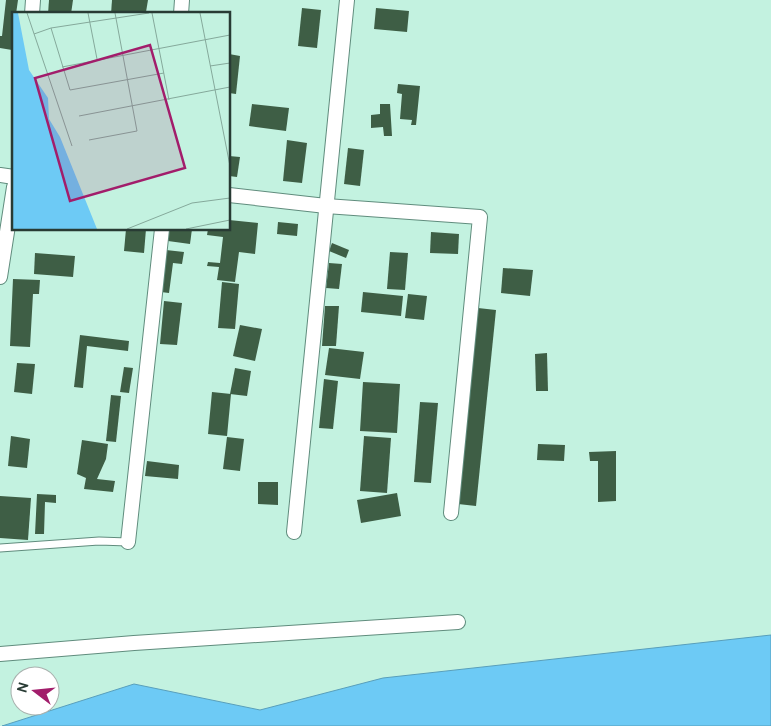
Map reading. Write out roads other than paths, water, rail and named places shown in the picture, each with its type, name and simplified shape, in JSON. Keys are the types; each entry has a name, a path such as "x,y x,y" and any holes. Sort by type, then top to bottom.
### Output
{"street":[{"path":"294,532 347,0"},
{"path":"230,194 326,206 480,217 451,512"},
{"path":"0,277 12,200"},
{"path":"128,542 162,230"},
{"path":"0,654 134,643 458,622"}],"lane":[{"path":"0,548 98,541 128,542"}],"water":[{"path":"771,635 771,726 2,726 33,716 60,716 60,708 134,684 260,710 383,678"}]}
